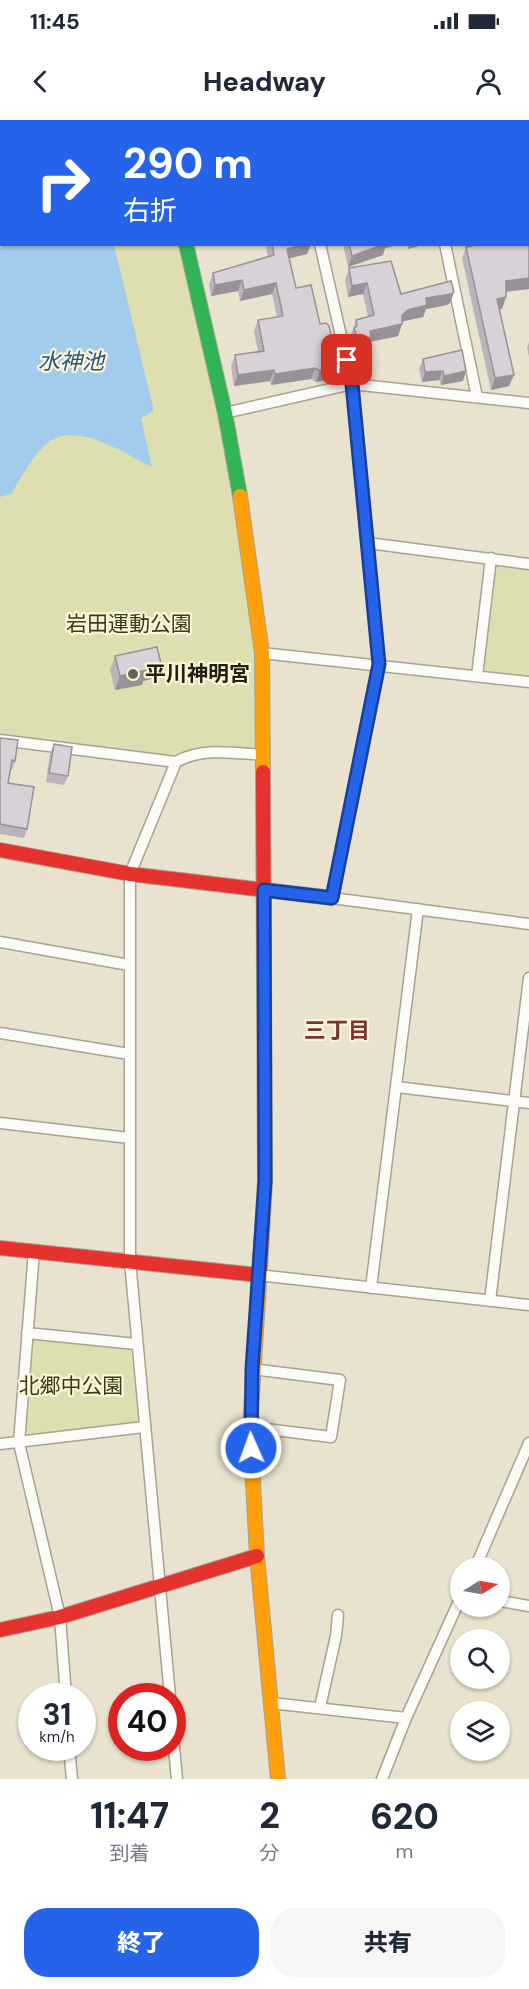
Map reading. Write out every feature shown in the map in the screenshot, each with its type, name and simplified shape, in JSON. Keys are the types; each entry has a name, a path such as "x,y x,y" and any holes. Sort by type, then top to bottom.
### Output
{"street":[{"path":"186,246 225,413 248,542 262,653 265,1181 250,1427 257,1556 278,1779"},
{"path":"320,246 352,384 379,664 332,898"},
{"path":"445,246 477,397"},
{"path":"225,413 352,384 529,404"},
{"path":"368,543 529,564"},
{"path":"477,676 491,558"},
{"path":"262,653 529,682"},
{"path":"0,740 176,762"},
{"path":"169,1683 130,1261 130,874 176,762 184,757 214,751 263,755"},
{"path":"0,850 130,874 529,924"},
{"path":"371,1288 418,909"},
{"path":"0,942 129,965"},
{"path":"490,1300 529,978"},
{"path":"0,1033 129,1054"},
{"path":"397,1087 529,1103"},
{"path":"0,1124 129,1138"},
{"path":"0,1248 529,1305"},
{"path":"34,1251 19,1443 60,1617 65,1683"},
{"path":"27,1333 136,1344"},
{"path":"250,1427 331,1437 340,1380 252,1369"},
{"path":"0,1444 144,1427"},
{"path":"479,1557 529,1443"},
{"path":"0,1630 60,1617 257,1556"},
{"path":"510,1602 529,1606"},
{"path":"320,1707 336,1636 338,1615"},
{"path":"382,1779 406,1718 452,1617"},
{"path":"271,1703 406,1718"},
{"path":"70,1761 72,1779"},
{"path":"175,1761 177,1779"}],"green space":[{"name":"岩田運動公園","path":"0,246 186,246 248,542 263,755 216,752 176,762 0,739"},
{"path":"491,558 529,564 529,681 477,676"},
{"name":"北郷中公園","path":"31,1339 131,1350 138,1423 23,1435"}],"water":[{"name":"水神池","path":"114,246 154,411 141,418 152,467 87,437 74,435 61,437 49,442 38,453 11,494 0,497 0,247"}],"building":[{"path":"272,246 298,246 287,249 296,288 311,285 320,324 326,323 329,326 335,353 338,352 341,367 320,371 315,368 275,374 274,370 238,375 235,355 264,351 258,320 283,316 276,283 244,290 242,280 215,285 213,273 274,255"},
{"path":"350,246 380,246 352,256"},
{"path":"529,246 529,278 506,281 506,297 497,299 514,375 495,378 466,247"},
{"path":"391,261 401,294 451,281 454,292 426,298 427,305 408,310 402,315 402,324 370,331 371,337 358,340 354,328 357,326 356,320 374,315 367,283 352,286 349,268"},
{"path":"462,350 466,371 444,376 443,371 425,372 423,359"},
{"path":"157,647 161,664 147,667 147,670 120,676 115,656"},
{"path":"0,738 18,740 15,761 12,760 8,783 34,787 27,829 0,824"},
{"path":"54,744 72,747 68,776 49,773"}],"traffic: fast":[{"path":"186,246 225,413 240,496"}],"traffic: slow":[{"path":"240,496 262,653 263,772"},
{"path":"260,1268 250,1427 257,1556 278,1779"}],"traffic: jam":[{"path":"260,1268 265,1181 263,772"},
{"path":"0,850 130,874 332,898"},
{"path":"0,1248 258,1275"},
{"path":"0,1630 60,1617 257,1556"}],"place":[{"name":"平川神明宮","path":"133,674"}],"district":[{"name":"三丁目","path":"337,1030"}],"route":[{"path":"251,1448 252,1369 265,1181 264,890 332,898 379,664 352,384 347,360"}]}
